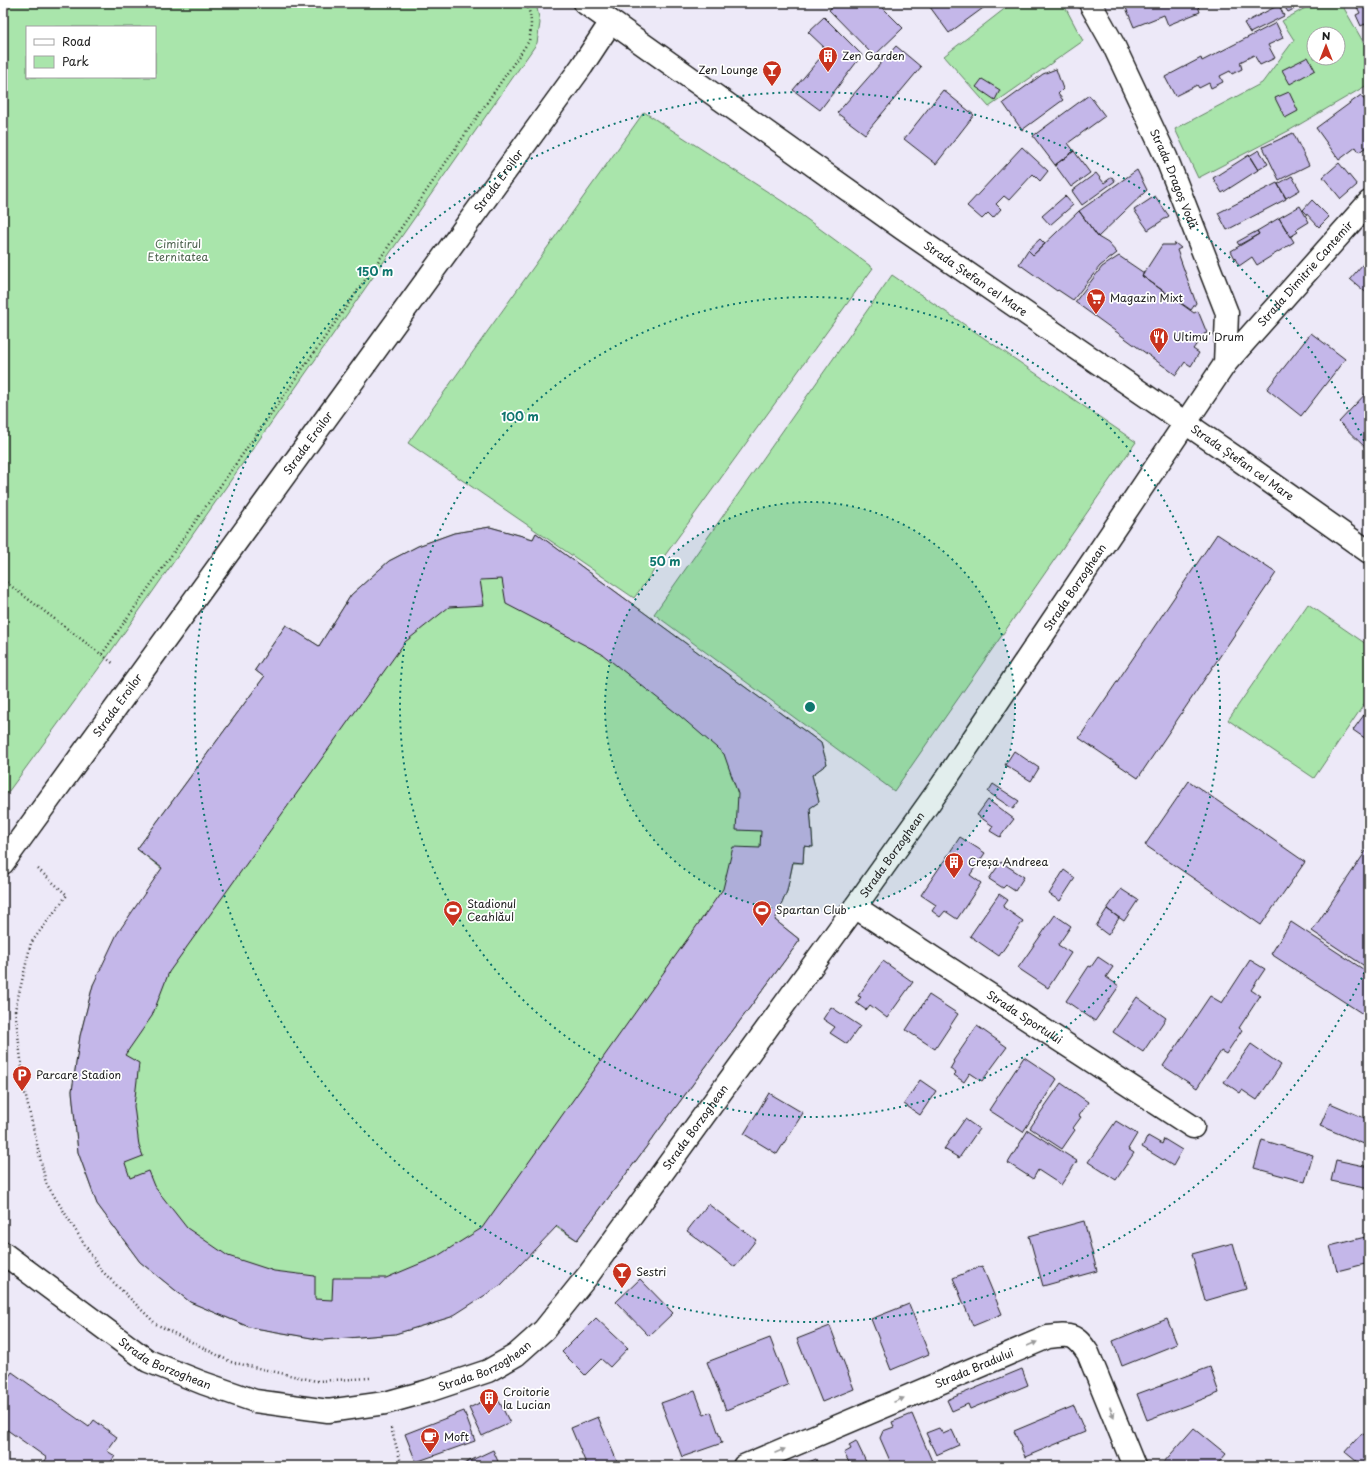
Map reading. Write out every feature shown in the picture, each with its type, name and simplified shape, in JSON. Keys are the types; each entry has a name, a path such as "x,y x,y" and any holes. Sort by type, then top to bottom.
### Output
{"street":[{"name":"Strada Ștefan cel Mare","path":"585,3 903,229 1186,423 1369,552"},
{"name":"Strada Dragoș Vodă","path":"1090,3 1113,44 1166,157 1226,313 1225,364"},
{"name":"Strada Eroilor","path":"3,862 582,66 611,22"},
{"name":"Strada Dimitrie Cantemir","path":"1186,423 1201,398 1225,364 1369,202"},
{"name":"Strada Borzoghean","path":"3,1253 148,1361 203,1383 255,1401 328,1411 385,1403 428,1392 488,1371 516,1356 544,1330 585,1280 856,907 942,785 1186,423"},
{"name":"Strada Sportului","path":"856,907 1193,1126"},
{"name":"Strada Bradului","path":"744,1466 1048,1337 1067,1334 1079,1340 1088,1353 1134,1466"}],"path":[{"path":"102,654 379,259 529,41 532,27 531,14 526,3"},
{"path":"3,580 114,664"},
{"path":"38,869 67,895 32,943 15,1010 25,1093 46,1183 100,1269 156,1324 231,1362 316,1381 376,1377"},
{"path":"391,1430 402,1466"}],"green space":[{"name":"Cimitirul Eternitatea","path":"3,3 536,3 540,23 537,43 107,657 3,799"},
{"path":"1012,3 1063,3 1083,41 989,107 944,56"},
{"path":"1314,3 1341,3 1369,52 1369,84 1290,130 1198,178 1175,129 1262,83 1294,40 1282,21"},
{"path":"644,112 785,203 873,268 634,598 408,443"},
{"path":"892,275 1136,442 894,791 654,614"},
{"name":"Stadionul Ceahlăul","path":"490,527 533,539 536,533 821,743 827,764 812,775 819,802 810,808 813,847 804,846 803,863 793,863 787,891 775,920 800,940 577,1240 556,1227 451,1317 395,1334 323,1340 249,1327 190,1302 140,1262 97,1204 78,1152 72,1091 80,1036 93,985 162,869 137,849 264,677 255,670 286,625 319,646 351,595 389,561 418,546 454,533"},
{"path":"1308,604 1369,646 1369,697 1314,778 1228,720"}],"building":[{"path":"835,3 878,3 903,28 874,56 829,10"},
{"path":"936,3 990,3 949,33 930,7"},
{"path":"1124,3 1197,3 1200,12 1168,25 1164,15 1134,27"},
{"path":"1282,3 1298,3 1300,6 1288,12"},
{"path":"1355,3 1369,3 1369,33 1365,24 1361,26 1356,15 1360,13"},
{"path":"1279,5 1284,16 1250,33 1244,23"},
{"name":"Zen Garden","path":"824,17 862,55 820,110 793,90 827,50 808,32"},
{"path":"1276,23 1283,38 1268,45 1275,58 1260,65 1254,55 1240,62 1242,69 1232,74 1230,71 1220,76 1223,82 1211,88 1209,83 1199,88 1197,85 1175,96 1165,77 1201,58 1202,61"},
{"path":"896,46 921,67 865,134 837,113"},
{"path":"1306,58 1306,66 1313,66 1315,70 1290,84 1282,70"},
{"path":"1056,69 1063,89 1058,94 1063,100 1022,130 1003,103 1043,74"},
{"path":"982,79 1000,90 995,100 976,87"},
{"path":"943,90 974,115 936,164 904,139"},
{"path":"1289,92 1298,111 1285,118 1275,98"},
{"path":"1089,95 1105,116 1068,143 1074,151 1055,165 1033,136"},
{"path":"1361,95 1369,106 1369,145 1359,152 1356,147 1339,160 1316,128"},
{"path":"1293,133 1309,165 1279,180 1263,147"},
{"path":"1022,147 1048,171 1040,181 1033,174 1009,200 1004,196 996,204 1001,209 993,218 988,213 982,219 967,206"},
{"path":"1259,150 1268,164 1258,170 1249,156"},
{"path":"1074,151 1090,173 1071,187 1055,165"},
{"path":"1249,155 1258,170 1222,193 1213,178"},
{"path":"1339,163 1357,185 1341,199 1323,177"},
{"path":"1137,170 1147,190 1098,237 1079,211"},
{"path":"1096,173 1104,183 1112,177 1115,181 1082,205 1072,191"},
{"path":"1292,176 1300,190 1286,198 1278,184"},
{"path":"1277,183 1286,199 1227,230 1218,213"},
{"path":"1065,196 1073,205 1050,225 1042,216"},
{"path":"1155,196 1169,216 1148,230 1134,210"},
{"path":"1312,200 1329,217 1319,227 1303,210"},
{"path":"1300,206 1309,222 1296,230 1298,232 1290,237 1279,218"},
{"path":"1079,211 1098,237 1108,243 1117,253 1100,266 1073,300 1058,290 1057,291 1019,264 1028,250 1033,255"},
{"path":"1279,218 1294,242 1257,265 1252,257 1239,266 1231,251 1259,234 1257,231"},
{"path":"1257,231 1259,234 1239,245 1237,242"},
{"path":"1040,239 1045,244 1033,255 1028,250"},
{"path":"1175,243 1181,248 1177,250 1196,303 1191,310 1142,276 1162,245 1174,245"},
{"path":"1119,256 1144,273 1142,276 1194,313 1198,311 1207,333 1204,334 1193,349 1199,353 1191,366 1185,362 1176,375 1075,302 1102,267"},
{"path":"1369,257 1369,295 1350,279"},
{"path":"1311,333 1345,359 1301,416 1267,389"},
{"path":"1369,390 1369,451 1339,422"},
{"path":"490,527 533,539 536,533 821,743 827,764 812,775 819,802 810,808 813,847 804,846 803,863 793,862 787,891 775,920 800,940 577,1240 557,1226 501,1285 451,1317 395,1334 323,1340 249,1327 190,1302 140,1262 97,1204 78,1152 72,1091 80,1036 93,985 117,934 162,868 137,849 264,677 255,670 286,625 319,646 351,595 389,561 418,546 454,533","holes":["502,579 506,604 602,654 680,716 724,754 738,794 736,830 761,831 760,848 733,847 723,889 482,1228 436,1257 386,1278 333,1278 332,1300 315,1299 315,1276 274,1271 228,1256 187,1228 154,1186 148,1171 130,1178 125,1163 143,1156 139,1146 134,1106 139,1063 125,1055 152,1016 169,972 405,642 449,607 484,605 480,580"]},
{"path":"1217,534 1276,573 1138,778 1079,738"},
{"path":"1369,708 1369,741 1353,730"},
{"path":"1014,751 1039,768 1031,781 1005,765"},
{"path":"1189,781 1305,862 1261,925 1145,845"},
{"path":"993,784 1019,801 1013,809 988,792"},
{"path":"988,800 1014,819 1000,837 990,831 993,826 977,815"},
{"name":"Creșa Andreea","path":"960,837 985,853 970,875 981,883 957,919 945,911 940,917 932,911 936,905 921,895"},
{"path":"1368,848 1369,849 1369,969 1312,931"},
{"path":"1001,862 1024,877 1015,891 1006,885 1003,888 989,879"},
{"path":"1064,870 1075,878 1060,901 1049,894"},
{"path":"1121,889 1138,900 1124,921 1107,909"},
{"path":"999,894 1008,900 1003,907 1023,921 999,956 970,936"},
{"path":"1107,909 1119,918 1108,935 1096,926"},
{"path":"1055,915 1071,926 1058,945 1071,953 1048,988 1018,968"},
{"path":"1291,922 1369,973 1369,1018 1271,954"},
{"path":"1098,957 1113,967 1106,977 1119,986 1095,1021 1066,1001 1089,966 1091,967"},
{"path":"1250,960 1265,969 1251,990 1260,996 1239,1028 1242,1030 1226,1054 1221,1051 1197,1088 1163,1066 1210,996 1222,1003"},
{"path":"883,961 913,982 887,1018 870,1005 866,1010 856,1003 861,997 858,996"},
{"path":"929,995 958,1014 935,1049 906,1030"},
{"path":"1137,997 1166,1018 1143,1052 1113,1032"},
{"path":"831,1007 860,1026 847,1044 830,1033 835,1027 823,1019"},
{"path":"977,1026 1007,1047 982,1081 970,1073 964,1082 954,1075 956,1073 950,1069 954,1062 953,1061"},
{"path":"1251,1044 1281,1065 1257,1100 1242,1090 1240,1093 1224,1082"},
{"path":"1024,1057 1057,1079 1023,1132 989,1110"},
{"path":"920,1080 936,1091 920,1115 904,1104"},
{"path":"1061,1083 1088,1102 1079,1116 1081,1117 1073,1128 1075,1130 1062,1149 1030,1128"},
{"path":"769,1093 803,1113 777,1154 744,1134"},
{"path":"1330,1103 1369,1120 1369,1146 1320,1126"},
{"path":"965,1119 979,1129 959,1158 944,1149"},
{"path":"1116,1121 1137,1134 1128,1149 1134,1153 1116,1180 1088,1162"},
{"path":"1028,1130 1077,1161 1061,1185 1038,1170 1033,1179 1008,1163"},
{"path":"1148,1136 1162,1144 1164,1139 1182,1150 1173,1166 1142,1147"},
{"path":"1262,1140 1313,1155 1305,1182 1254,1168"},
{"path":"1336,1160 1369,1167 1369,1189 1331,1181"},
{"path":"708,1204 756,1240 735,1267 687,1231"},
{"path":"1084,1221 1097,1271 1043,1286 1029,1236"},
{"path":"1369,1236 1369,1263 1337,1271 1330,1246"},
{"path":"1233,1243 1246,1289 1205,1301 1192,1254"},
{"path":"982,1266 1002,1314 973,1326 953,1278"},
{"path":"640,1279 673,1313 649,1336 616,1302"},
{"path":"909,1304 929,1354 891,1370 871,1319"},
{"path":"596,1318 628,1348 610,1367 601,1359 585,1375 562,1352"},
{"path":"1167,1319 1177,1344 1122,1366 1113,1341"},
{"path":"830,1326 854,1389 822,1402 797,1339"},
{"path":"770,1338 788,1385 726,1410 707,1362"},
{"path":"1210,1367 1219,1393 1147,1420 1137,1394"},
{"path":"1022,1369 1028,1385 970,1409 968,1404 952,1411 947,1400"},
{"path":"12,1372 89,1427 94,1420 117,1437 107,1451 115,1456 108,1466 41,1466 47,1458 3,1427 3,1385"},
{"path":"695,1391 704,1415 711,1412 722,1443 682,1457 661,1403"},
{"name":"Croitorie la Lucian","path":"496,1395 510,1423 482,1436 469,1408"},
{"path":"1074,1406 1085,1432 1025,1457 1014,1431"},
{"path":"464,1411 475,1441 416,1462 405,1434"},
{"path":"912,1414 934,1466 890,1466 891,1463 880,1438 883,1431 894,1427 892,1422"},
{"path":"598,1417 619,1466 587,1466 571,1428"},
{"path":"939,1428 943,1434 952,1430 959,1445 936,1455 926,1433"},
{"path":"1194,1428 1226,1454 1216,1466 1195,1466 1192,1464 1191,1466 1167,1466 1163,1463"},
{"path":"1362,1433 1369,1439 1369,1466 1362,1466 1345,1452"},
{"path":"856,1441 868,1466 851,1466 844,1453 851,1449 849,1445"},
{"path":"493,1450 500,1466 459,1466"},
{"path":"816,1459 819,1466 799,1466"}],"place":[{"name":"Zen Garden","path":"828,73"},
{"name":"Zen Lounge","path":"772,87"},
{"name":"Magazin Mixt","path":"1096,315"},
{"name":"Ultimu' Drum","path":"1159,354"},
{"name":"Creșa Andreea","path":"954,879"},
{"name":"Stadionul Ceahlăul","path":"453,927"},
{"name":"Spartan Club","path":"762,927"},
{"name":"Parcare Stadion","path":"22,1092"},
{"name":"Sestri","path":"622,1289"},
{"name":"Croitorie la Lucian","path":"489,1415"},
{"name":"Moft","path":"430,1454"}]}
